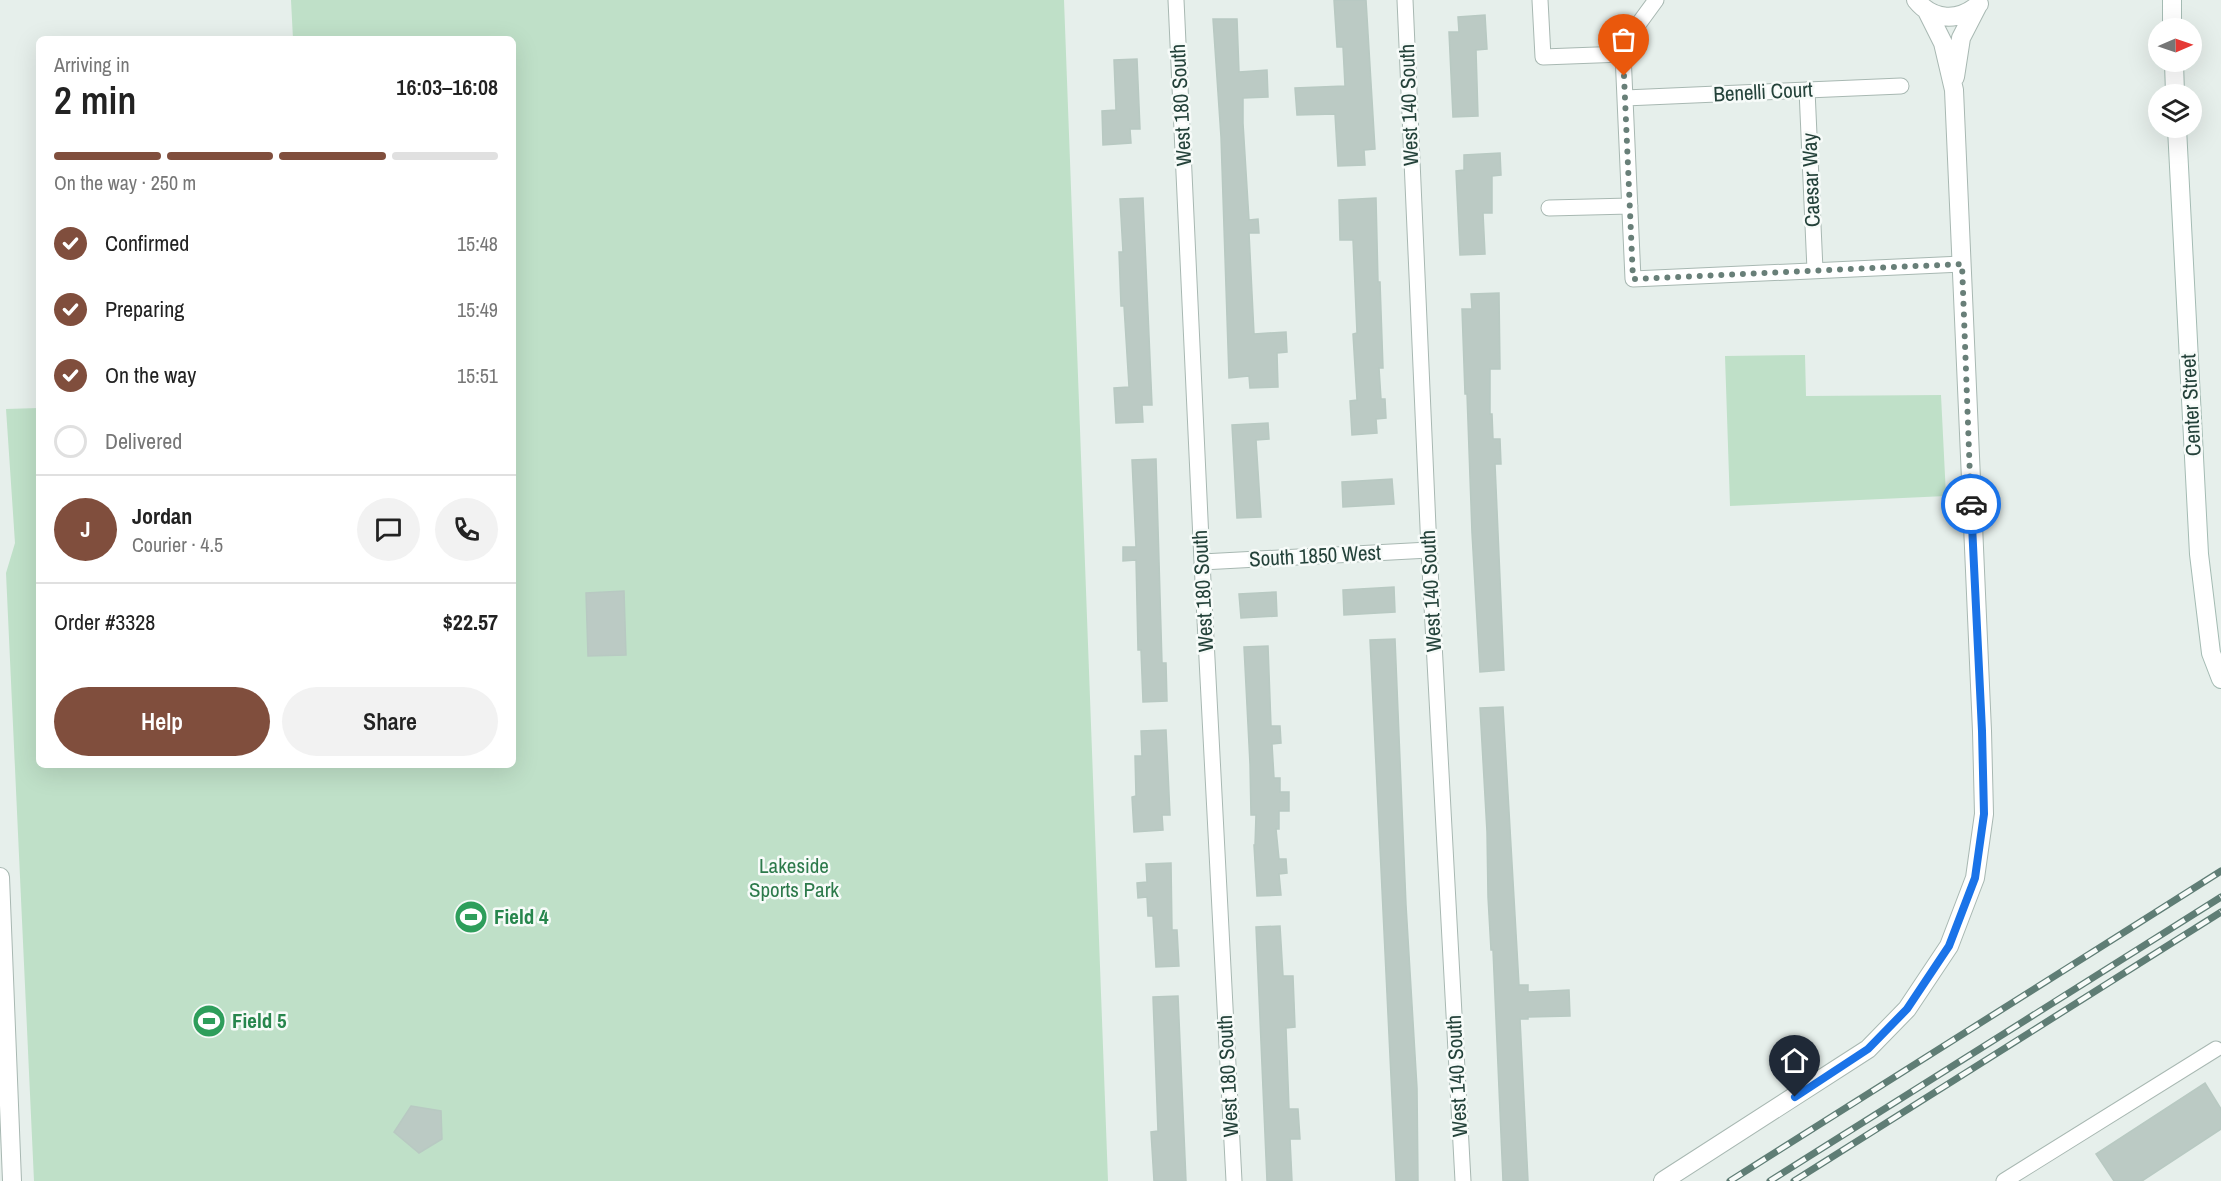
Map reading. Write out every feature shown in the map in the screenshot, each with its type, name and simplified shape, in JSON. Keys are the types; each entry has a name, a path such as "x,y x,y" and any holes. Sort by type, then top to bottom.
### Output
{"street":[{"name":"West 180 South","path":"1176,0 1233,1181"},
{"name":"West 140 South","path":"1405,0 1429,550 1462,1181"},
{"path":"1540,0 1543,57 1623,54"},
{"path":"1656,0 1629,37 1623,54 1633,279 1962,264"},
{"path":"1921,5 1940,16 1953,17 1967,14 1980,3"},
{"path":"1663,1181 1868,1049 1907,1009 1949,946 1975,878 1984,814 1982,731 1954,90 1960,38 1980,3"},
{"path":"1921,5 1943,43 1954,90"},
{"name":"Benelli Court","path":"1625,98 1901,86"},
{"name":"Caesar Way","path":"1807,90 1815,270"},
{"name":"Center Street","path":"2177,138 2199,554 2211,653 2221,679"},
{"path":"1549,208 1630,206"},
{"name":"South 1850 West","path":"1202,562 1429,550"},
{"path":"0,877 12,1181"},
{"path":"2004,1181 2216,1049"}],"green space":[{"name":"Lakeside Sports Park","path":"291,0 1064,0 1108,1181 34,1181 6,573 15,543 6,409 36,408 36,768 516,768 516,36 293,36"},
{"path":"1805,355 1806,396 1941,395 1946,496 1730,506 1725,356"}],"building":[{"path":"1334,0 1366,0 1375,149 1364,150 1365,165 1338,166 1335,114 1297,115 1295,88 1345,86 1343,47 1337,47"},
{"path":"1485,15 1487,49 1476,50 1478,116 1453,117 1449,32 1459,32 1458,17"},
{"path":"1213,19 1237,19 1239,72 1267,70 1268,97 1243,98 1243,123 1249,220 1258,219 1259,233 1249,233 1254,334 1286,332 1287,352 1277,353 1278,387 1250,388 1249,376 1229,378 1221,137"},
{"path":"1137,59 1140,129 1130,129 1131,143 1103,145 1102,111 1116,110 1114,60"},
{"path":"1500,153 1501,175 1492,176 1492,213 1483,213 1485,254 1460,255 1456,171 1464,170 1464,155"},
{"path":"1143,198 1152,405 1142,405 1143,422 1116,423 1114,388 1129,387 1124,306 1121,306 1119,252 1123,252 1120,199"},
{"path":"1376,198 1383,368 1379,368 1381,399 1385,399 1386,418 1376,419 1377,433 1352,435 1350,401 1357,400 1353,334 1357,333 1353,240 1340,240 1339,200"},
{"path":"1499,293 1500,369 1490,369 1490,414 1492,414 1493,439 1500,439 1501,464 1495,464 1504,670 1480,672 1462,309 1472,309 1471,294"},
{"path":"1268,423 1269,439 1256,440 1261,517 1237,518 1232,425"},
{"path":"1156,459 1162,663 1166,663 1167,701 1143,702 1141,650 1138,650 1136,560 1123,561 1123,547 1136,547 1132,460"},
{"path":"1392,479 1394,504 1343,507 1342,482"},
{"path":"1394,587 1395,612 1344,615 1343,590"},
{"path":"624,591 626,655 588,656 586,593"},
{"path":"1276,592 1277,616 1241,618 1239,594"},
{"path":"1395,639 1406,905 1417,1088 1418,1181 1396,1181 1370,640"},
{"path":"1268,646 1271,726 1280,726 1281,743 1272,744 1274,778 1280,778 1280,792 1289,792 1289,811 1279,811 1279,829 1276,829 1279,859 1286,859 1287,873 1279,874 1281,895 1257,896 1254,845 1256,815 1251,815 1244,647"},
{"path":"1503,707 1519,985 1528,985 1528,992 1569,990 1570,1016 1520,1019 1528,1181 1503,1181 1493,950 1491,950 1488,897 1480,708"},
{"path":"1166,730 1170,815 1162,815 1163,830 1134,832 1132,797 1136,796 1135,756 1142,756 1141,731"},
{"path":"1171,863 1172,930 1177,930 1179,966 1156,967 1153,916 1148,916 1147,897 1138,898 1137,883 1147,882 1146,864"},
{"path":"1280,926 1283,976 1293,976 1295,1027 1286,1028 1289,1109 1298,1109 1300,1139 1290,1139 1292,1181 1267,1181 1256,927"},
{"path":"1178,996 1186,1181 1154,1181 1151,1132 1158,1131 1153,997"},
{"path":"2205,1083 2221,1109 2221,1129 2142,1181 2114,1181 2096,1154"},
{"path":"411,1106 441,1111 442,1139 419,1153 394,1132"}],"railway":[{"path":"1730,1181 2221,871"},
{"path":"1770,1181 2221,897"},
{"path":"1794,1181 2221,912"}],"way so far":[{"path":"1624,76 1633,279 1962,264 1971,504"}],"place":[{"name":"Field 4","path":"471,917"},
{"name":"Field 5","path":"209,1021"}],"route":[{"path":"1795,1097 1868,1049 1907,1009 1949,946 1975,878 1984,814 1971,504"}]}
